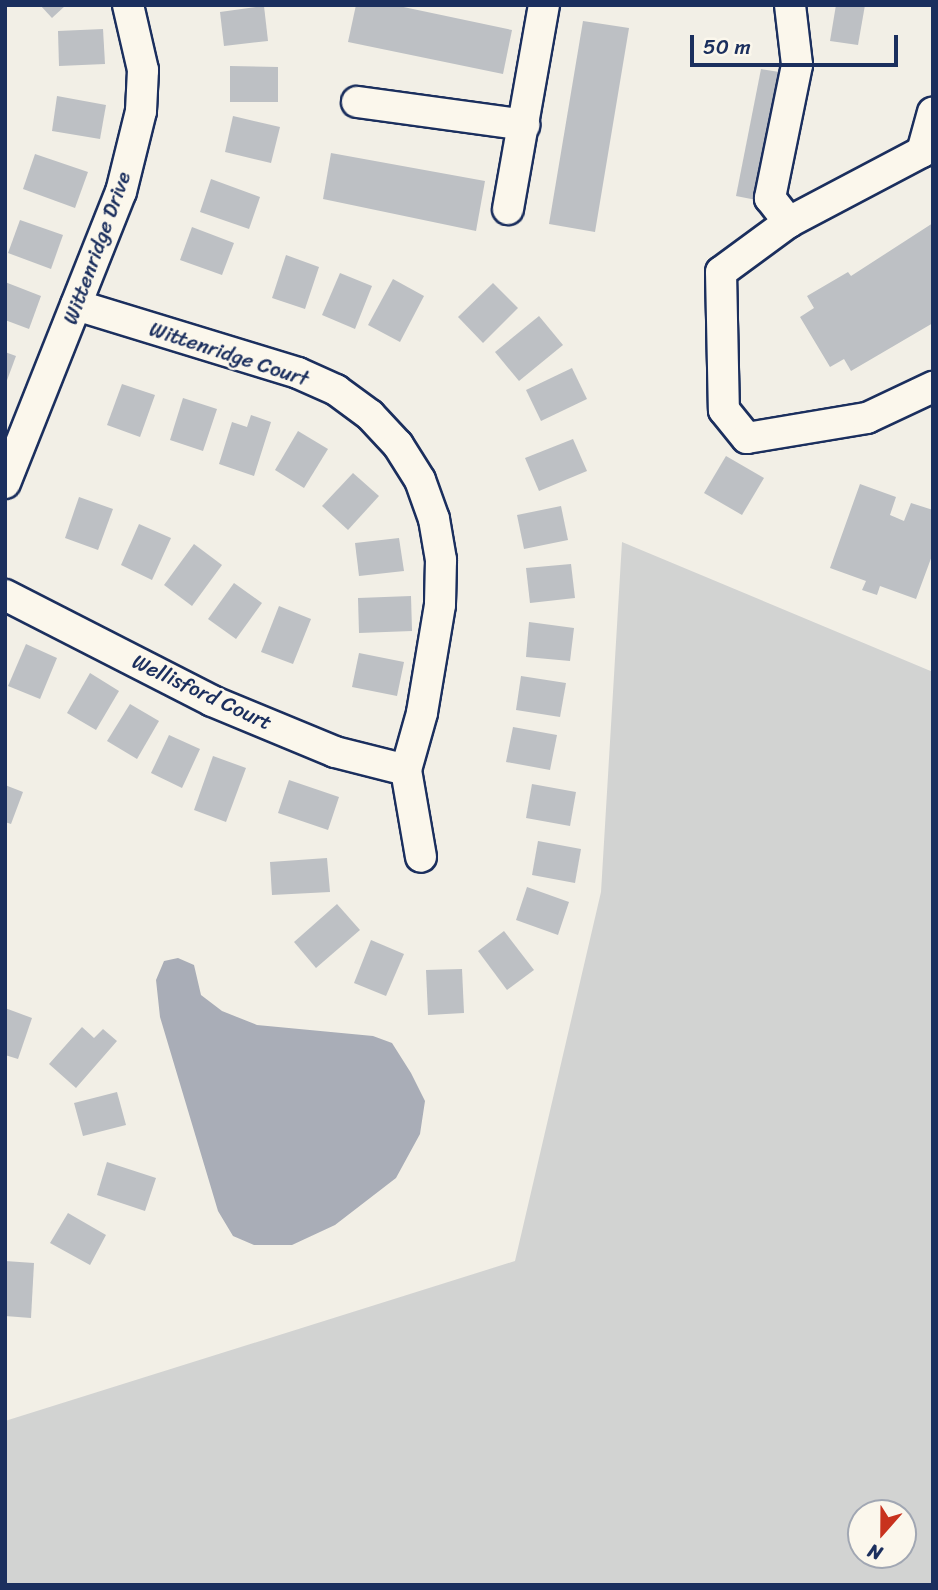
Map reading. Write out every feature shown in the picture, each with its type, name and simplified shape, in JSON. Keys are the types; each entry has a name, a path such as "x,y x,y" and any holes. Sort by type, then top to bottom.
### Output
{"street":[{"name":"Wittenridge Drive","path":"5,483 121,192 141,111 143,70 128,5"},
{"path":"508,209 544,5"},
{"path":"789,222 770,198 797,65 790,5"},
{"path":"357,102 524,125"},
{"path":"926,402 867,418 747,438 724,410 721,272 789,222 922,152 933,112"},
{"name":"Wittenridge Court","path":"76,305 298,373 336,390 370,415 398,445 425,493 441,560 440,605 429,673 406,770 421,858"},
{"name":"Wellisford Court","path":"5,595 212,701 335,752 406,770"}],"shaded area":[{"path":"622,542 933,672 933,1585 5,1585 5,1421 515,1261 601,892"},
{"path":"178,958 194,965 201,995 222,1011 257,1025 373,1036 392,1043 411,1073 425,1101 420,1134 396,1178 335,1225 292,1245 254,1245 233,1236 218,1211 160,1017 156,980 164,961"}],"building":[{"path":"40,5 66,5 52,18"},
{"path":"356,5 394,5 512,30 503,74 348,42"},
{"path":"836,5 865,5 858,45 830,41"},
{"path":"264,6 268,41 224,46 220,12"},
{"path":"583,21 629,28 595,232 549,224"},
{"path":"103,29 105,64 59,66 58,31"},
{"path":"230,66 278,67 278,102 230,102"},
{"path":"761,69 792,74 767,202 736,196"},
{"path":"57,96 106,105 100,139 52,131"},
{"path":"233,116 280,127 271,163 225,152"},
{"path":"331,153 485,181 476,231 323,199"},
{"path":"35,154 88,172 75,208 23,189"},
{"path":"211,179 260,197 249,229 200,212"},
{"path":"20,220 63,235 51,269 8,253"},
{"path":"933,223 933,323 851,371 844,359 830,367 800,317 814,308 807,296 848,272 851,276"},
{"path":"192,227 234,243 222,275 180,260"},
{"path":"286,255 319,267 305,309 272,298"},
{"path":"340,273 372,286 355,329 322,315"},
{"path":"393,279 424,296 400,342 368,325"},
{"path":"5,282 41,296 29,329 5,320"},
{"path":"493,283 518,308 483,343 458,317"},
{"path":"539,316 563,345 519,381 495,352"},
{"path":"5,352 16,356 6,383 5,383"},
{"path":"572,368 587,399 541,421 526,390"},
{"path":"122,384 155,395 140,437 107,425"},
{"path":"183,398 217,409 203,451 170,440"},
{"path":"251,415 271,422 254,476 219,464 232,422 247,427"},
{"path":"298,431 328,449 304,488 275,470"},
{"path":"573,439 587,471 539,491 525,458"},
{"path":"726,456 764,478 742,515 704,493"},
{"path":"353,473 379,496 348,530 322,506"},
{"path":"860,484 896,497 890,515 904,521 911,503 933,510 933,553 916,599 880,586 877,595 862,590 866,581 830,568"},
{"path":"79,497 113,509 98,550 65,538"},
{"path":"561,506 568,540 524,549 517,515"},
{"path":"139,524 171,538 152,580 121,565"},
{"path":"399,538 404,571 359,576 355,543"},
{"path":"194,544 222,565 192,606 164,585"},
{"path":"571,564 575,598 530,603 526,568"},
{"path":"234,583 262,603 236,639 208,619"},
{"path":"411,596 412,631 359,633 358,598"},
{"path":"279,606 311,619 293,664 261,652"},
{"path":"529,622 574,628 570,661 526,657"},
{"path":"26,644 57,658 40,699 8,686"},
{"path":"359,653 404,662 397,696 352,687"},
{"path":"90,673 119,691 96,730 67,713"},
{"path":"521,676 566,683 560,717 516,710"},
{"path":"130,704 159,721 137,759 107,741"},
{"path":"513,727 557,735 550,770 506,762"},
{"path":"169,735 200,749 182,788 151,773"},
{"path":"213,756 246,768 226,822 194,810"},
{"path":"289,780 339,797 328,830 278,813"},
{"path":"532,784 576,792 570,826 526,818"},
{"path":"5,785 23,792 11,824 5,822"},
{"path":"538,841 581,849 575,883 532,875"},
{"path":"327,858 330,892 272,895 270,862"},
{"path":"527,887 569,902 558,935 516,920"},
{"path":"337,904 360,930 316,968 294,942"},
{"path":"504,931 534,970 507,990 478,951"},
{"path":"371,940 404,954 386,996 354,983"},
{"path":"462,969 464,1013 428,1015 426,970"},
{"path":"5,1008 32,1018 18,1059 5,1055"},
{"path":"82,1027 94,1038 103,1029 117,1041 76,1088 49,1064"},
{"path":"117,1092 126,1125 83,1136 74,1103"},
{"path":"107,1162 156,1178 145,1211 97,1195"},
{"path":"68,1213 106,1235 90,1265 50,1243"},
{"path":"5,1261 34,1263 31,1318 5,1316"}]}
